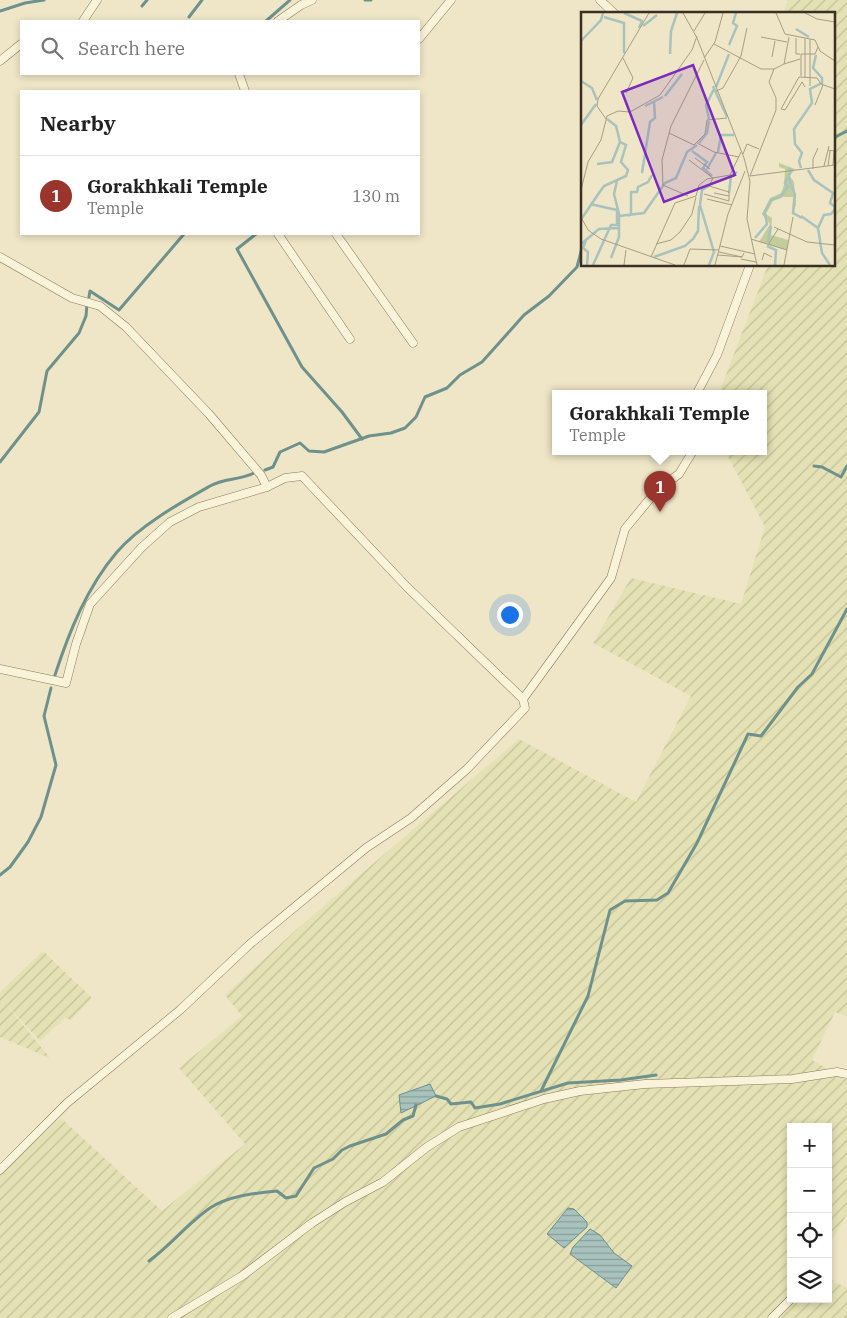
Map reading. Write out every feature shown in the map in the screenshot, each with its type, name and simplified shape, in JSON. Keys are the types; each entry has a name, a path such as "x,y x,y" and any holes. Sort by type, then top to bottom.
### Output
{"street":[{"path":"84,20 97,0"},
{"path":"279,20 300,5 312,0"},
{"path":"420,38 451,0"},
{"path":"600,0 613,12"},
{"path":"0,60 20,45"},
{"path":"240,75 245,90"},
{"path":"279,235 350,340"},
{"path":"337,235 413,343"},
{"path":"0,257 72,298 100,306 126,327 209,414 261,475 267,488"},
{"path":"699,390 717,354 750,266"},
{"path":"523,699 611,578 625,529 657,490 679,474 691,455"},
{"path":"0,669 66,683 76,644 90,604 142,547 170,522 199,507 267,488 285,478 302,476 407,587 523,699 525,708 467,769 411,818 366,848 250,944 180,1010 68,1103 0,1170"},
{"path":"172,1318 242,1276 312,1223 345,1202 383,1182 427,1147 459,1126 544,1099 580,1092 645,1084 792,1079 837,1072 847,1074"},
{"path":"772,1318 787,1303"}],"shaded area":[{"path":"788,0 847,0 847,1016 835,1012 812,1060 847,1080 847,1214 832,1240 832,1123 787,1123 787,1303 832,1303 832,1280 847,1288 847,1318 0,1318 0,1173 61,1118 162,1211 245,1144 179,1068 242,1016 225,995 298,928 519,739 636,802 691,696 593,643 631,578 741,604 765,527 727,455 767,455 767,390 720,390 768,266 834,266 834,12 784,12"},
{"path":"43,951 92,998 71,1020 65,1018 40,1041 5,1003 50,1058 0,1037 0,992"}],"water":[{"path":"430,1084 436,1096 401,1113 399,1095"},
{"path":"568,1208 574,1209 587,1222 587,1227 564,1248 547,1234"},
{"path":"590,1229 600,1235 614,1253 632,1266 616,1288 570,1254 573,1247"}],"waterway":[{"path":"0,11 25,3 44,0"},
{"path":"142,6 147,0"},
{"path":"189,17 202,0"},
{"path":"267,20 290,0"},
{"path":"365,0 371,0"},
{"path":"834,138 847,131"},
{"path":"89,297 90,291 119,310 183,235"},
{"path":"255,235 237,249 302,367 342,412 362,439"},
{"path":"265,470 273,467 280,452 300,443 309,451 324,452 369,436 391,433 405,428 416,417 425,397 447,388 460,375 482,362 524,315 549,296 577,267 581,252"},
{"path":"0,462 39,412 47,371 79,333 86,316 87,304"},
{"path":"814,466 822,467 841,477 847,466"},
{"path":"55,675 73,626 88,595 106,566 126,542 160,516 215,483 254,473"},
{"path":"541,1091 588,996 610,910 625,901 657,900 668,893 697,843 748,734 761,736 798,687 812,674 847,609"},
{"path":"0,875 10,867 28,842 41,817 56,765 44,716 51,688"},
{"path":"436,1096 447,1099 451,1104 471,1102 475,1108 500,1104 568,1083 621,1080 656,1075"},
{"path":"149,1261 194,1220 217,1204 242,1196 277,1191 286,1198 296,1196 314,1168 333,1159 342,1150 350,1146 386,1134 403,1120 413,1116 416,1105"}],"place":[{"name":"Gorakhkali Temple","path":"660,512"}]}
